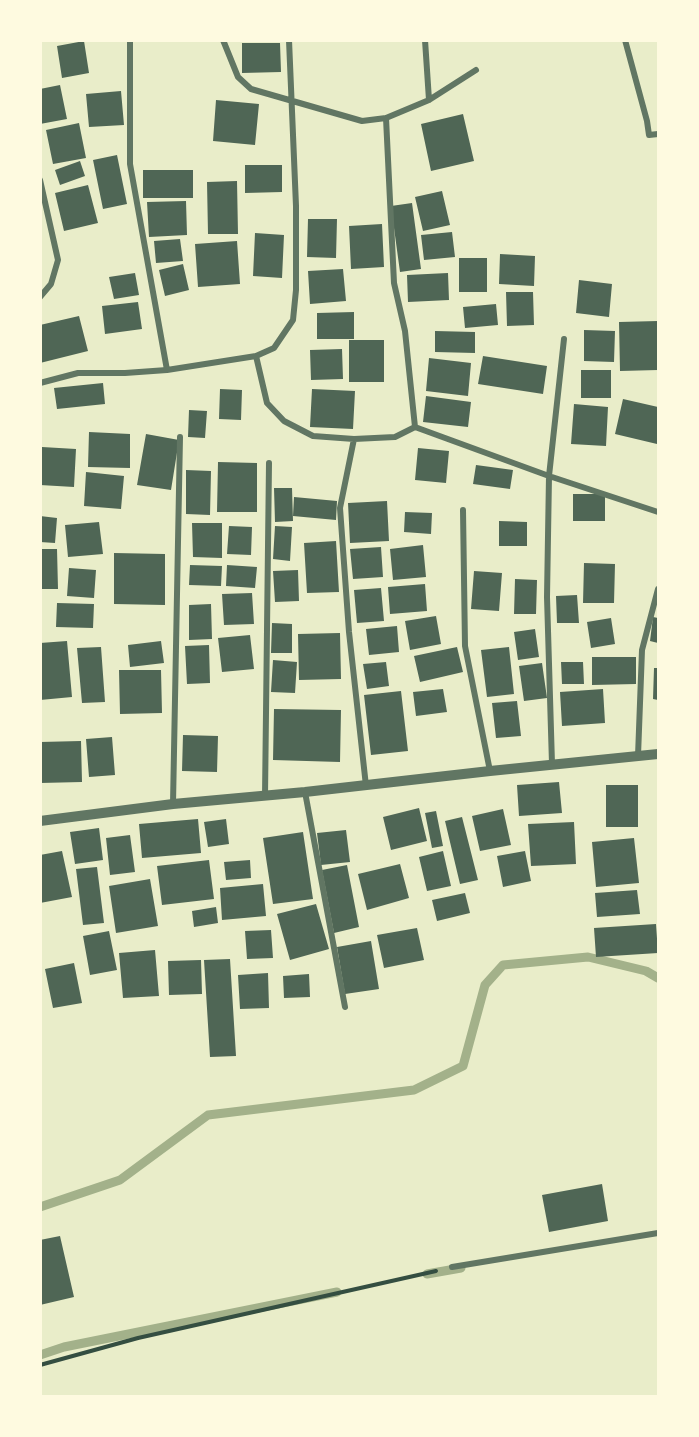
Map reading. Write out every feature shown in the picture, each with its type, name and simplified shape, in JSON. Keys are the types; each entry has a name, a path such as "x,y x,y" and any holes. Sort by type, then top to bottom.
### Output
{"street":[{"path":"130,40 130,164 167,370"},
{"path":"223,40 238,77 251,89 362,122 386,118 429,100 477,70"},
{"path":"40,383 78,373 167,370 256,356 274,348 293,320 296,290 293,100 289,40"},
{"path":"425,40 429,100"},
{"path":"625,40 649,135 658,134"},
{"path":"386,118 394,284 405,331 415,427"},
{"path":"40,180 58,260 51,284 40,297"},
{"path":"552,764 547,597 549,476 564,339"},
{"path":"256,356 267,403 284,421 313,436 354,439 395,437 415,427 549,476 658,512"},
{"path":"173,804 180,437"},
{"path":"354,439 340,508 349,632 366,786"},
{"path":"265,796 269,463"},
{"path":"463,510 465,646 490,771"},
{"path":"638,756 642,650 658,589"},
{"path":"40,821 173,804 366,786 658,754"},
{"path":"305,792 345,1007"},
{"path":"452,1267 658,1233"}],"path":[{"path":"40,1365 138,1338 452,1267"}],"building":[{"path":"84,41 89,73 62,78 57,46"},
{"path":"242,43 280,43 281,72 242,73"},
{"path":"60,85 67,119 40,124 40,89"},
{"path":"121,91 124,125 89,127 86,94"},
{"path":"216,100 259,104 255,145 213,141"},
{"path":"463,114 474,161 431,171 421,124"},
{"path":"79,123 86,158 53,164 46,130"},
{"path":"117,155 127,204 103,209 93,160"},
{"path":"80,161 85,176 60,185 55,170"},
{"path":"245,165 282,165 282,192 245,193"},
{"path":"143,170 193,170 193,198 143,198"},
{"path":"237,181 238,234 208,234 207,182"},
{"path":"88,185 98,223 64,231 55,193"},
{"path":"442,191 450,225 423,231 415,197"},
{"path":"186,201 187,235 149,237 147,202"},
{"path":"412,203 421,269 400,272 391,206"},
{"path":"308,219 337,219 336,258 307,257"},
{"path":"382,224 384,267 351,269 349,226"},
{"path":"452,232 455,257 424,260 421,235"},
{"path":"255,233 284,235 282,278 253,276"},
{"path":"180,239 183,261 156,263 154,241"},
{"path":"237,241 240,284 198,287 195,244"},
{"path":"500,254 535,256 534,286 499,284"},
{"path":"459,258 487,258 487,292 459,292"},
{"path":"183,264 189,290 165,296 159,270"},
{"path":"343,269 346,301 310,304 308,271"},
{"path":"135,273 139,295 114,299 109,277"},
{"path":"448,273 449,300 408,302 407,275"},
{"path":"579,280 612,284 609,317 576,313"},
{"path":"506,292 533,292 534,325 507,326"},
{"path":"138,302 142,329 105,334 102,306"},
{"path":"496,304 498,325 465,328 463,307"},
{"path":"354,312 354,339 317,339 317,313"},
{"path":"79,316 88,351 40,363 40,325"},
{"path":"658,321 658,370 620,371 619,322"},
{"path":"584,330 615,331 614,362 584,361"},
{"path":"435,331 475,332 475,353 435,352"},
{"path":"349,340 384,340 384,382 349,382"},
{"path":"342,349 343,379 311,380 310,350"},
{"path":"483,356 547,366 543,394 478,384"},
{"path":"429,358 471,363 468,396 426,391"},
{"path":"581,370 611,370 611,398 581,398"},
{"path":"103,383 105,404 57,409 54,388"},
{"path":"220,389 242,390 241,420 219,419"},
{"path":"312,389 355,391 353,429 310,427"},
{"path":"426,396 471,402 468,427 423,422"},
{"path":"623,399 658,407 657,444 615,434"},
{"path":"574,404 608,407 606,446 571,444"},
{"path":"189,410 207,411 205,438 188,437"},
{"path":"89,432 130,434 130,468 88,467"},
{"path":"146,434 179,440 171,490 137,485"},
{"path":"42,447 76,449 74,487 40,485"},
{"path":"418,448 449,451 446,483 415,480"},
{"path":"218,462 257,463 257,512 217,512"},
{"path":"476,465 513,470 510,489 473,484"},
{"path":"186,470 211,471 210,515 186,514"},
{"path":"86,472 124,476 121,509 84,506"},
{"path":"274,488 292,488 293,521 275,522"},
{"path":"573,494 605,494 605,521 573,521"},
{"path":"294,497 337,501 336,520 293,516"},
{"path":"387,501 389,541 350,543 348,503"},
{"path":"405,512 432,513 431,534 404,532"},
{"path":"40,516 57,518 55,543 40,542"},
{"path":"499,521 527,522 527,546 499,546"},
{"path":"99,522 103,554 68,557 65,525"},
{"path":"192,523 222,523 222,558 193,557"},
{"path":"229,526 252,527 251,555 227,554"},
{"path":"275,526 292,527 290,561 273,559"},
{"path":"336,541 339,592 307,593 304,543"},
{"path":"423,545 426,577 393,580 390,549"},
{"path":"381,547 383,577 353,579 350,549"},
{"path":"40,549 57,549 58,589 40,589"},
{"path":"114,553 165,554 165,605 114,604"},
{"path":"584,563 615,564 614,603 583,603"},
{"path":"190,565 222,566 221,586 189,585"},
{"path":"227,565 257,567 255,588 226,586"},
{"path":"69,568 96,570 94,598 67,596"},
{"path":"298,570 299,601 275,602 273,571"},
{"path":"474,571 502,573 499,611 471,609"},
{"path":"515,579 537,580 536,614 514,614"},
{"path":"425,584 427,611 390,614 388,587"},
{"path":"381,588 384,621 357,623 354,590"},
{"path":"252,593 254,624 224,625 222,594"},
{"path":"577,595 579,623 557,623 556,596"},
{"path":"57,603 94,604 93,628 56,627"},
{"path":"211,604 212,639 189,640 189,605"},
{"path":"436,616 441,644 410,650 405,621"},
{"path":"653,617 658,618 658,643 650,641"},
{"path":"611,618 615,644 591,648 587,622"},
{"path":"272,623 292,624 292,653 271,653"},
{"path":"397,626 399,652 369,655 366,629"},
{"path":"535,629 539,657 518,660 514,632"},
{"path":"340,633 341,679 299,680 298,634"},
{"path":"250,635 254,669 222,672 218,638"},
{"path":"67,641 72,697 40,700 40,643"},
{"path":"161,641 164,663 130,667 128,645"},
{"path":"209,645 210,683 187,684 185,646"},
{"path":"101,647 105,702 82,703 77,648"},
{"path":"457,647 463,672 420,682 414,656"},
{"path":"509,647 514,694 487,697 481,650"},
{"path":"592,657 636,657 636,684 592,685"},
{"path":"273,660 297,662 295,693 271,692"},
{"path":"386,662 389,686 367,689 363,664"},
{"path":"561,662 583,662 584,684 562,684"},
{"path":"542,663 547,698 524,701 519,666"},
{"path":"654,668 658,668 658,700 653,699"},
{"path":"119,670 161,670 162,713 120,714"},
{"path":"443,689 447,712 416,716 413,692"},
{"path":"603,689 605,723 562,726 560,692"},
{"path":"401,691 408,751 371,755 364,695"},
{"path":"517,701 521,736 496,738 492,703"},
{"path":"274,709 341,710 340,762 273,760"},
{"path":"183,735 218,736 217,772 182,771"},
{"path":"112,737 115,775 89,777 86,739"},
{"path":"81,741 82,782 40,783 40,742"},
{"path":"559,782 562,813 519,816 517,785"},
{"path":"606,785 638,785 638,827 606,827"},
{"path":"419,808 427,841 391,850 383,817"},
{"path":"503,809 511,845 480,851 472,816"},
{"path":"436,811 443,846 432,848 425,813"},
{"path":"462,817 478,880 460,884 445,821"},
{"path":"198,819 201,853 142,858 139,824"},
{"path":"226,819 229,844 208,847 204,822"},
{"path":"574,822 576,864 531,866 528,824"},
{"path":"99,828 103,860 75,864 70,832"},
{"path":"346,830 350,862 321,865 317,833"},
{"path":"303,832 313,899 273,904 263,838"},
{"path":"130,835 135,872 110,875 106,838"},
{"path":"634,838 639,883 596,887 592,842"},
{"path":"62,851 72,897 40,903 40,855"},
{"path":"443,851 451,886 427,891 419,857"},
{"path":"525,851 531,881 503,887 497,856"},
{"path":"209,860 214,899 162,905 157,866"},
{"path":"250,860 251,878 226,880 224,862"},
{"path":"400,864 409,898 367,910 358,874"},
{"path":"347,865 359,927 334,933 322,870"},
{"path":"97,867 104,923 83,925 76,869"},
{"path":"150,879 158,926 116,933 109,886"},
{"path":"263,884 266,916 222,920 220,888"},
{"path":"637,890 640,914 597,917 595,893"},
{"path":"465,893 470,913 437,921 432,900"},
{"path":"316,904 329,949 290,960 277,914"},
{"path":"216,907 218,923 194,927 192,911"},
{"path":"656,924 658,953 596,957 594,928"},
{"path":"417,928 424,960 384,968 377,935"},
{"path":"271,930 273,958 247,959 245,931"},
{"path":"109,931 117,970 90,975 83,936"},
{"path":"371,941 379,989 345,994 337,947"},
{"path":"155,950 159,996 123,998 119,953"},
{"path":"230,959 236,1056 210,1057 204,960"},
{"path":"201,960 202,994 169,995 168,961"},
{"path":"74,963 82,1003 53,1008 45,969"},
{"path":"268,973 269,1008 240,1009 238,975"},
{"path":"309,974 310,997 284,998 283,976"},
{"path":"602,1184 608,1221 549,1232 542,1195"},
{"path":"60,1236 74,1297 40,1305 40,1240"}],"waterway":[{"path":"40,1207 120,1180 208,1115 414,1090 463,1066 485,985 503,965 588,957 646,971 658,978"},
{"path":"427,1274 461,1268"},
{"path":"40,1355 64,1347 337,1292"}]}
